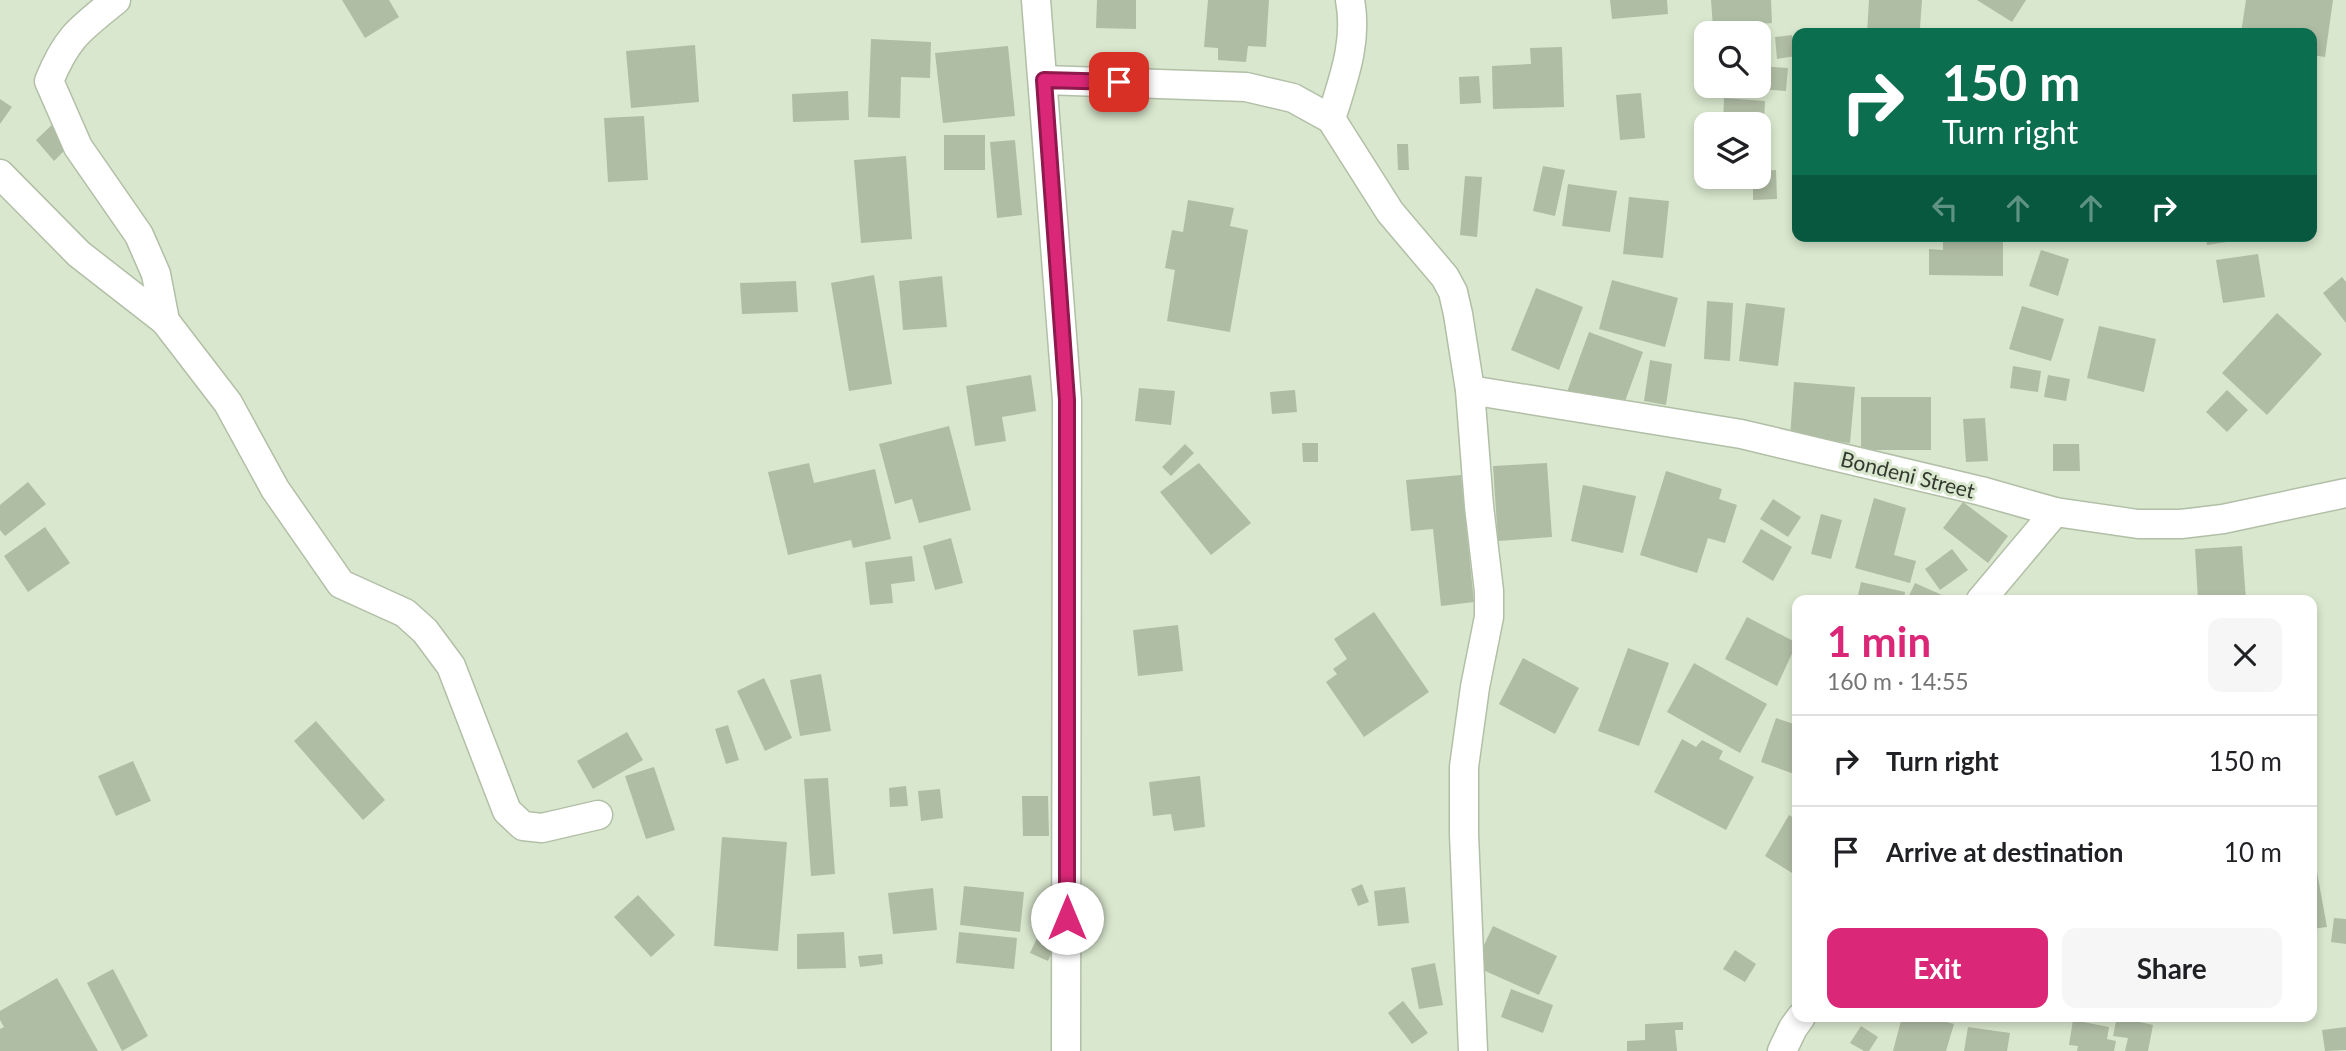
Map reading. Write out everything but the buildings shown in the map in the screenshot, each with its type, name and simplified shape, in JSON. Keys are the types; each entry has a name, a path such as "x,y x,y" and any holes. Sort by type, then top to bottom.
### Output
{"street":[{"path":"116,0 75,33 60,55 49,81 78,146 139,235 156,274 165,321"},
{"path":"1036,0 1067,400 1066,1051"},
{"path":"1331,119 1351,52 1353,14 1350,0"},
{"path":"1044,80 1246,87 1293,98 1331,119 1390,212 1445,277 1458,314 1470,390 1489,591 1489,617 1475,687 1464,767 1464,834 1473,1051"},
{"path":"0,174 79,254 165,321 228,403 275,489 341,584 405,613 425,631 451,666 507,811 523,826 542,828 598,816"},
{"name":"Bondeni Street","path":"1470,390 1741,434 1981,491 2055,512 2138,524 2180,524 2223,519 2346,493"},
{"path":"1985,595 2055,512"},
{"path":"1782,1051 1797,1022"}],"route":[{"path":"1067,918 1067,400 1044,80 1119,82"}]}
